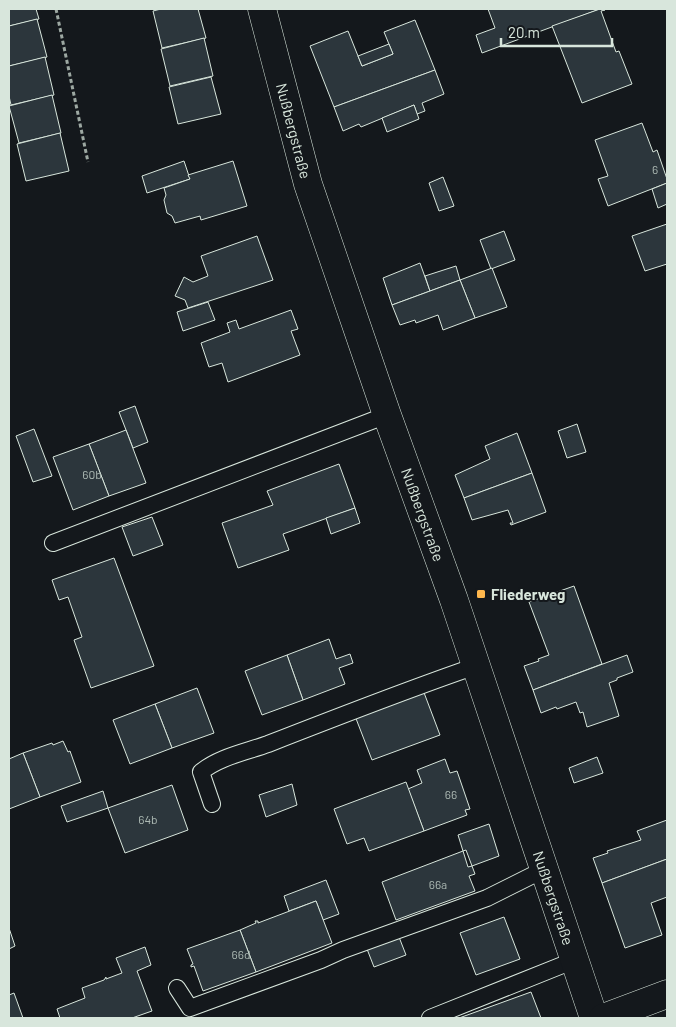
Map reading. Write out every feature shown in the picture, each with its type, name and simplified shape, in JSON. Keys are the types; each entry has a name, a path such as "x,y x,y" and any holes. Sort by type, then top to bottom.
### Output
{"street":[{"name":"Nußbergstraße","path":"262,9 308,184 476,666 594,1018"},
{"path":"603,1018 667,994"}],"lane":[{"path":"54,543 387,415"},
{"path":"212,804 201,772 210,764 248,752 385,698 476,666"},
{"path":"177,988 190,1008 487,898 545,869"},
{"path":"430,1018 575,960"}],"path":[{"path":"56,9 88,162"}],"building":[{"path":"9,9 36,9 39,19 9,26"},
{"path":"161,9 198,9 206,38 162,48 153,11"},
{"path":"488,9 600,9 482,53 476,35 495,28"},
{"path":"600,9 605,10 601,11 616,52 619,51 632,84 582,103 552,26"},
{"path":"37,19 47,57 9,66 9,26"},
{"path":"415,20 435,70 334,107 310,46 348,31 362,66 393,54 384,32"},
{"path":"204,38 213,76 170,86 161,49"},
{"path":"389,44 393,54 362,66 358,56"},
{"path":"45,57 54,95 11,105 9,96 9,66"},
{"path":"435,70 444,94 422,103 425,111 417,114 414,105 361,127 359,124 343,131 334,107"},
{"path":"211,77 221,114 178,124 169,87"},
{"path":"52,95 61,133 19,143 9,106"},
{"path":"414,105 419,119 387,132 382,118"},
{"path":"642,123 653,152 657,150 667,183 608,206 598,179 608,176 595,140"},
{"path":"60,133 69,171 26,181 17,144"},
{"path":"184,161 190,179 147,193 142,176"},
{"path":"233,161 247,206 201,220 200,216 175,223 172,216 167,213 164,188 190,179 188,175"},
{"path":"443,177 454,206 439,211 429,183"},
{"path":"667,183 667,204 658,208 652,189"},
{"path":"667,224 667,264 645,271 632,236"},
{"path":"504,231 515,260 491,269 480,240"},
{"path":"257,236 273,280 188,308 185,300 175,296 184,277 193,282 208,276 201,256"},
{"path":"420,263 430,291 392,305 383,278"},
{"path":"456,266 460,280 430,291 425,276"},
{"path":"492,268 507,307 475,318 460,280"},
{"path":"460,280 475,318 443,330 438,315 416,323 415,320 400,325 392,305"},
{"path":"208,302 215,320 183,331 177,312"},
{"path":"291,310 298,329 291,331 300,355 228,382 222,363 209,367 201,343 230,332 227,323 236,320 239,329"},
{"path":"135,406 148,442 133,448 119,412"},
{"path":"577,424 586,452 567,458 558,431"},
{"path":"34,429 52,476 33,482 16,436"},
{"path":"126,430 146,483 109,496 89,444"},
{"path":"517,433 532,473 464,498 455,475 490,459 485,446"},
{"path":"89,444 109,496 73,510 53,457"},
{"path":"339,464 355,508 283,534 289,550 238,568 222,523 273,505 267,491"},
{"path":"532,473 546,512 511,525 510,523 513,523 508,510 472,520 464,498"},
{"path":"355,508 360,523 331,534 326,518"},
{"path":"152,517 163,545 133,556 122,527"},
{"path":"114,558 154,666 91,688 74,640 82,637 68,597 59,600 52,580"},
{"path":"574,586 602,664 533,690 524,666 549,655 529,602"},
{"path":"329,639 336,659 350,654 353,663 339,668 345,684 303,700 287,655"},
{"path":"287,655 303,700 262,715 245,671"},
{"path":"627,655 633,672 609,683 619,716 587,727 583,712 580,713 576,702 541,713 533,690"},
{"path":"197,688 214,733 172,748 155,704"},
{"path":"423,690 440,735 372,760 355,716"},
{"path":"155,704 172,748 130,764 113,720"},
{"path":"63,741 68,752 70,751 81,782 40,797 23,753"},
{"path":"23,753 40,797 9,809 9,759"},
{"path":"597,757 603,773 574,783 569,768"},
{"path":"445,759 450,773 457,771 470,809 465,810 467,815 424,831 408,789 422,783 417,770"},
{"path":"406,782 424,831 369,851 364,838 347,844 334,809"},
{"path":"292,784 297,805 266,817 259,795"},
{"path":"172,785 188,830 125,853 108,808"},
{"path":"103,791 108,808 67,822 61,806"},
{"path":"667,820 667,859 602,883 593,858 608,853 607,851 641,840 637,831"},
{"path":"489,824 499,856 472,866 466,850 463,851 458,835"},
{"path":"463,851 468,867 472,866 475,874 469,876 475,891 396,920 382,882"},
{"path":"667,859 667,897 651,903 662,935 625,948 602,883"},
{"path":"326,880 339,914 323,920 316,901 289,911 284,896"},
{"path":"316,901 332,943 256,972 240,930 256,923 255,921 258,921 258,923"},
{"path":"504,917 520,959 476,975 460,933"},
{"path":"9,928 15,946 9,949"},
{"path":"240,930 256,972 203,991 194,966 191,967 193,964 187,949"},
{"path":"399,937 406,955 374,967 367,949"},
{"path":"145,947 151,965 137,971 152,1011 132,1018 60,1018 57,1009 85,998 82,988 104,980 106,977 106,979 122,973 116,958"},
{"path":"531,992 541,1018 459,1018"},
{"path":"14,993 23,1018 9,1018 9,995"}],"place":[{"name":"Fliederweg","path":"481,594"}]}
